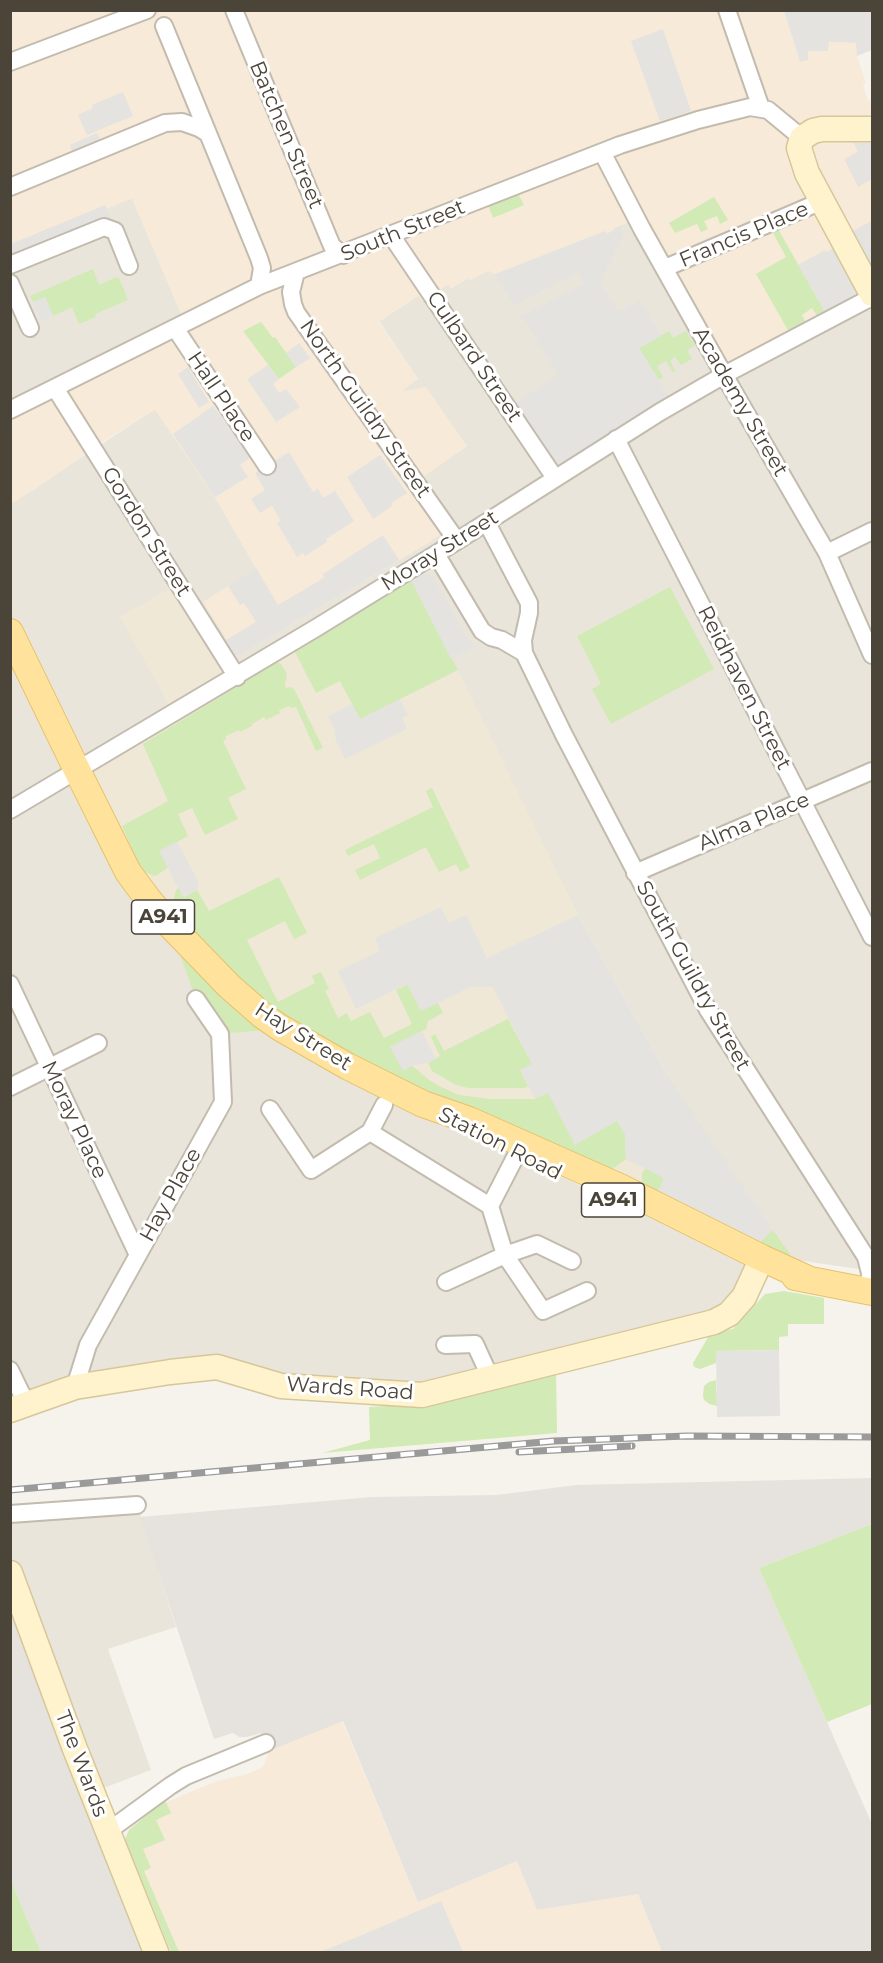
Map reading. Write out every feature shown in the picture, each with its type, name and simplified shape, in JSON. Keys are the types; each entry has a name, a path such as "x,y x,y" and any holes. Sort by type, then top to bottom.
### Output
{"main road":[{"name":"Hay Street","path":"10,632 128,872 169,924 229,986 279,1027 347,1066 423,1104 470,1120 519,1149 622,1188 760,1263"},
{"name":"A941","path":"760,1263 810,1280 871,1292"}],"street":[{"path":"10,62 147,10"},
{"name":"Batchen Street","path":"234,10 332,246 343,255"},
{"path":"728,10 761,108 771,112 802,138"},
{"path":"164,26 259,258 262,268 259,286"},
{"name":"South Street","path":"10,410 259,286 603,152 740,108 761,108"},
{"path":"10,187 156,126 177,122 194,126 207,133"},
{"path":"873,129 822,129 802,138 799,148 801,160 873,295"},
{"name":"Academy Street","path":"603,152 724,375 827,553 873,655"},
{"name":"Francis Place","path":"665,268 822,201"},
{"path":"10,265 104,227 115,231 129,266"},
{"name":"Culbard Street","path":"392,235 555,478"},
{"name":"North Guildry Street","path":"297,272 291,292 296,312 458,541"},
{"path":"10,283 30,328"},
{"name":"Moray Street","path":"10,810 237,676 458,541 616,439 724,375 873,295"},
{"name":"Hall Place","path":"175,328 267,466"},
{"name":"Gordon Street","path":"55,388 237,676"},
{"name":"Reidhaven Street","path":"616,439 873,937"},
{"path":"436,554 479,628 491,637 502,640 524,653 529,603 487,523"},
{"path":"827,553 873,531"},
{"path":"491,637 512,630 526,622"},
{"name":"South Guildry Street","path":"524,653 635,873 708,1010 866,1257 871,1292"},
{"name":"Alma Place","path":"635,873 873,771"},
{"name":"Moray Place","path":"10,984 138,1255"},
{"name":"Hay Place","path":"75,1387 87,1345 223,1102 220,1034 196,999"},
{"path":"10,1088 98,1043"},
{"path":"270,1109 311,1170 370,1132 384,1105"},
{"path":"370,1132 490,1206 505,1255 543,1311 587,1291"},
{"path":"490,1206 519,1149"},
{"path":"446,1282 505,1255 537,1244 572,1261"},
{"name":"Wards Road","path":"19,1408 75,1387 217,1367 281,1386 422,1395 714,1322 729,1314 744,1297 760,1263"},
{"path":"445,1345 475,1344 490,1379"},
{"path":"10,1370 19,1408"},
{"path":"10,1514 136,1505"},
{"name":"The Wards","path":"10,1573 75,1749 156,1953"},
{"path":"107,1832 186,1776 266,1743"}],"shaded area":[{"path":"11,11 784,11 800,62 808,50 828,42 857,43 857,56 866,83 863,85 868,101 872,100 872,300 725,370 643,226 629,222 614,228 615,230 607,234 605,231 495,274 489,271 470,280 468,278 452,288 449,284 422,301 418,296 379,322 418,379 402,391 426,387 467,446 416,482 449,530 237,656 203,602 256,568 215,497 155,410 102,442 11,504 11,411 185,323 132,198 11,248"},
{"path":"784,11 872,11 872,50 857,56 856,43 829,42 828,51 808,51 808,60 800,62"},
{"path":"663,29 691,111 660,121 631,41"},
{"path":"123,92 133,116 87,135 78,115 93,108 92,105"},
{"path":"97,133 101,142 73,153 70,145"},
{"path":"854,143 872,143 872,179 858,187 844,159 858,152"},
{"path":"132,198 185,323 11,411 11,248"},
{"path":"105,205 112,223 11,265 11,244"},
{"path":"872,221 872,273 852,231"},
{"path":"628,222 872,300 872,1271 783,1258 666,1073 578,915 451,659 229,679 151,671 176,717 84,770 11,627 10,504 155,409 215,497 289,625 431,541 415,482 467,446 400,391 418,379 379,321 418,296 449,284 451,288 489,270 495,274"},
{"path":"620,226 624,234 600,282 618,312 640,300 661,336 639,348 670,399 558,468 515,403 558,375 522,316 584,284 578,272 514,305 495,274 605,231 607,234"},
{"path":"834,248 857,295 825,312 798,265 825,250 826,252"},
{"path":"45,297 53,316 41,321 33,302"},
{"path":"299,343 310,358 296,367 286,353"},
{"path":"268,365 279,379 273,384 279,393 286,389 300,407 276,422 247,379"},
{"path":"188,367 209,402 199,408 178,374"},
{"path":"213,406 251,457 240,465 248,477 215,497 173,434"},
{"path":"289,452 313,492 318,489 323,498 335,491 354,521 305,556 303,553 297,557 277,523 281,521 272,506 260,513 251,499 265,490 255,473"},
{"path":"380,455 407,493 373,519 347,477"},
{"path":"383,535 399,560 239,655 235,655 226,640 256,622 244,603 240,605 228,586 256,568 278,605 324,578 323,574"},
{"path":"404,574 411,580 458,670 578,915 666,1073 790,1254 288,1020 137,876 84,770 176,717 120,617 174,586 229,678"},
{"path":"421,574 430,575 435,580 465,635 472,644 478,646 451,659 411,580"},
{"path":"10,632 77,770 279,1027 395,1098 514,1155 617,1202 762,1258 729,1314 422,1395 217,1367 11,1410"},
{"path":"400,699 408,715 402,718 407,729 345,759 328,716 352,704 360,719"},
{"path":"177,842 199,883 197,890 183,897 159,851"},
{"path":"441,907 449,923 466,915 487,958 578,915 666,1073 773,1230 757,1245 656,1195 664,1178 626,1159 625,1134 617,1121 575,1145 548,1093 535,1099 520,1070 532,1064 493,987 471,987 421,1011 407,984 356,1009 338,971 380,951 375,938"},
{"path":"422,1031 436,1059 414,1065 403,1071 390,1047"},
{"path":"779,1350 780,1416 717,1417 716,1351"},
{"path":"872,1478 872,1524 759,1568 872,1824 872,1952 662,1952 638,1894 537,1910 517,1861 418,1902 343,1721 269,1751 261,1733 239,1737 233,1733 214,1739 140,1517 372,1497 496,1495 577,1485"},
{"path":"137,1505 176,1627 108,1649 151,1770 101,1789 11,1567 11,1514"},
{"path":"10,1573 150,1952 41,1952 11,1881"},
{"path":"342,1721 418,1902 517,1861 537,1910 638,1894 662,1952 171,1952 125,1839 129,1830 165,1800 167,1802 214,1782 247,1774 263,1767 269,1751"},
{"path":"441,1901 463,1952 320,1952 360,1936"}],"green space":[{"path":"518,193 524,205 493,218 488,205"},
{"path":"714,197 728,220 720,224 717,216 704,221 708,229 706,230 701,232 697,224 675,233 669,223"},
{"path":"778,229 825,312 817,316 812,308 802,315 806,323 789,332 756,274 786,257 772,231"},
{"path":"93,269 99,285 116,277 119,278 128,300 95,314 96,317 79,324 72,307 53,316 45,297 33,302 30,296"},
{"path":"261,322 273,338 275,337 296,367 279,379 243,331"},
{"path":"669,331 673,338 686,331 695,346 687,350 692,359 681,365 675,357 670,360 675,371 673,372 666,361 657,366 663,377 659,380 639,348"},
{"path":"411,580 458,670 360,719 340,681 316,693 295,652"},
{"path":"670,587 714,669 611,724 592,689 601,684 577,636"},
{"path":"277,662 287,674 286,688 294,689 323,748 316,751 296,707 289,706 266,720 264,717 240,732 239,730 226,736 223,741 246,789 228,798 238,819 205,835 192,808 178,814 188,836 160,851 168,868 155,876 142,871 122,826 168,801 143,744"},
{"path":"432,788 470,867 460,872 456,864 439,872 426,847 360,880 355,870 380,858 374,844 348,856 345,850 433,807 426,791"},
{"path":"279,877 307,933 294,939 285,921 247,940 278,1002 315,983 312,976 321,972 329,989 325,991 338,1018 347,1013 351,1021 370,1012 384,1038 412,1024 396,990 408,984 421,1010 438,1003 443,1013 428,1021 426,1029 390,1047 429,1080 459,1095 490,1099 535,1099 547,1092 617,1121 625,1134 626,1159 607,1173 398,1080 288,1020 233,977 170,913 176,890 179,888 184,897 197,890 209,911"},
{"path":"169,924 278,1029 220,1034 196,999"},
{"path":"508,1019 532,1064 520,1070 528,1086 524,1088 468,1088 456,1085 432,1071 428,1063 440,1056 431,1037 435,1034 444,1051"},
{"path":"645,1168 664,1178 657,1193 758,1244 773,1230 790,1254 783,1258 643,1190 642,1174"},
{"path":"784,1291 824,1298 824,1324 788,1324 788,1336 779,1337 779,1350 716,1351 716,1363 700,1369 694,1367 693,1363 710,1334 733,1329 765,1294"},
{"path":"556,1371 557,1433 322,1453 370,1440 369,1407 416,1404"},
{"path":"716,1380 717,1406 709,1404 704,1400 703,1395 704,1386"},
{"path":"872,1524 872,1704 827,1722 759,1568"},
{"path":"165,1800 171,1813 156,1820 165,1840 143,1849 151,1868 144,1871 179,1952 171,1952 125,1839 129,1830"},
{"path":"11,1881 41,1952 11,1952"}],"railway":[{"path":"10,1490 554,1441 687,1436 872,1437"},
{"path":"519,1452 632,1446"}]}
